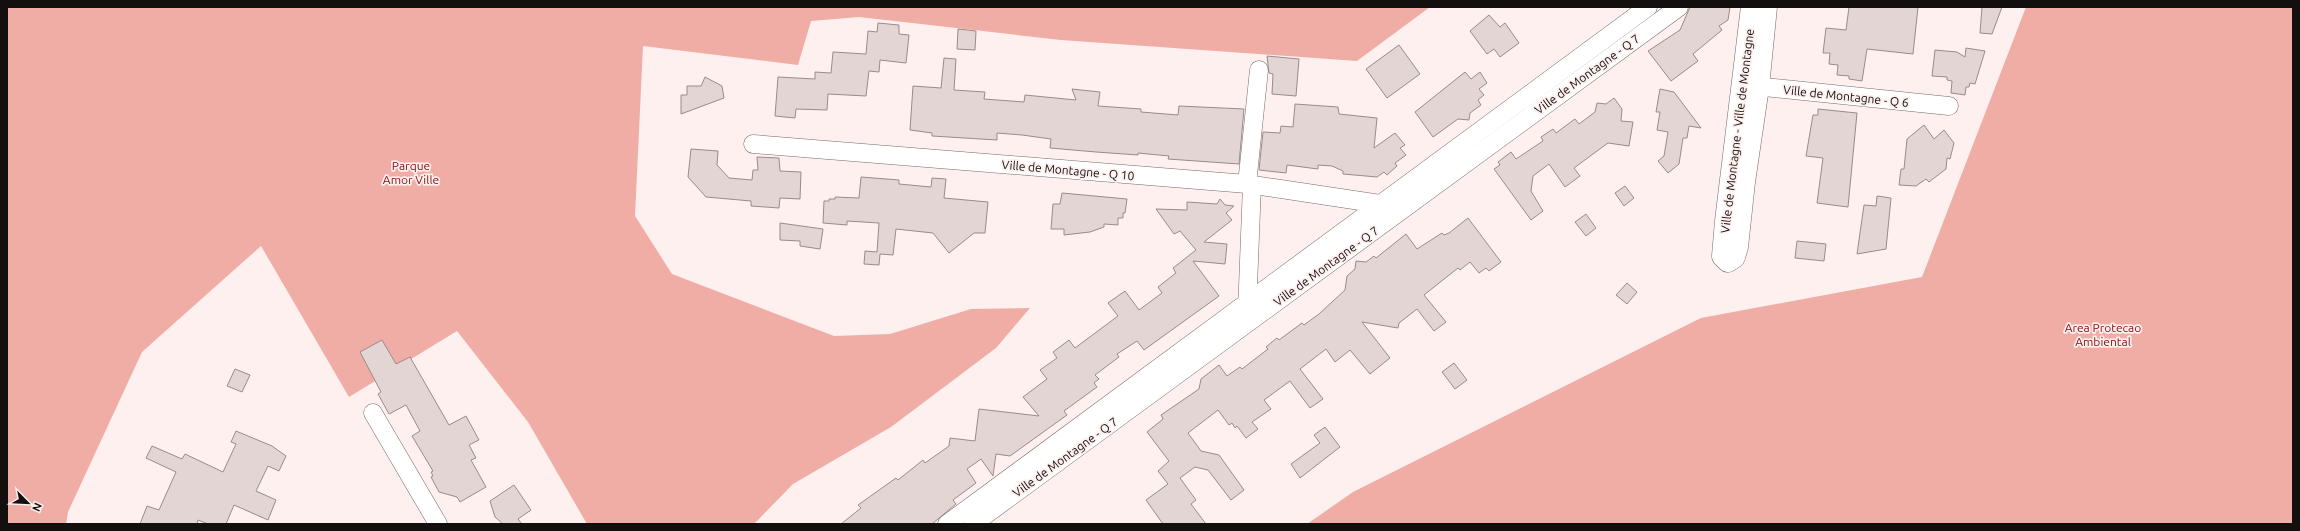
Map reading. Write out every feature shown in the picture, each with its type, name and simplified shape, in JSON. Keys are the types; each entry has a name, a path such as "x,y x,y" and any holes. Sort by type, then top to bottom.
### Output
{"street":[{"name":"Ville de Montagne - Q 7","path":"947,524 1648,7"},
{"name":"Ville de Montagne - Q 7","path":"973,524 1679,7"},
{"name":"Ville de Montagne - Ville de Montagne","path":"1730,251 1744,182 1750,86 1752,7"},
{"name":"Ville de Montagne - Ville de Montagne","path":"1750,86 1766,7"},
{"path":"1247,323 1246,303 1249,185 1259,70"},
{"name":"Ville de Montagne - Q 6","path":"1750,86 1949,106"},
{"name":"Ville de Montagne - Q 10","path":"753,144 1249,185 1382,203 1403,210"},
{"path":"373,413 438,524"}],"green space":[{"name":"Parque Amor Ville","path":"7,7 1430,7 1357,61 1061,40 859,17 811,21 798,65 643,46 635,216 672,274 834,336 890,334 971,309 1030,308 996,348 891,427 793,484 754,524 587,524 528,422 457,331 349,397 261,246 142,352 68,512 66,524 7,524"},
{"name":"Area Protecao Ambiental","path":"2026,7 2293,7 2293,524 1307,524 1353,492 1701,318 1922,277"}],"building":[{"path":"1690,7 1730,7 1728,20 1719,26 1722,30 1693,54 1698,61 1671,81 1648,51 1680,30"},
{"path":"1849,7 1918,7 1913,54 1867,49 1862,81 1849,79 1849,76 1837,75 1838,65 1829,64 1830,53 1823,53 1826,28 1846,30"},
{"path":"1982,7 2002,7 1992,34 1980,33"},
{"path":"1489,15 1500,27 1505,23 1519,43 1500,57 1494,49 1487,54 1470,31"},
{"path":"878,23 899,25 899,34 909,35 906,63 880,60 879,72 869,71 866,96 828,94 827,110 796,109 795,118 775,116 778,77 815,79 815,72 831,73 833,52 866,54 868,31 877,32"},
{"path":"958,29 976,31 975,50 957,49"},
{"path":"1399,45 1420,74 1387,98 1366,69"},
{"path":"1966,48 1985,51 1975,84 1970,83 1969,87 1966,87 1965,95 1951,93 1952,81 1947,80 1947,77 1932,76 1935,50 1957,52 1965,57"},
{"path":"1267,56 1299,59 1296,96 1272,94 1273,74 1269,73"},
{"path":"944,58 956,59 954,90 985,92 984,99 1024,102 1025,95 1076,100 1072,89 1100,92 1098,106 1141,109 1141,112 1178,115 1179,106 1244,109 1239,164 1168,159 1169,156 1138,153 1138,155 1050,148 1051,139 1022,135 997,133 997,140 932,136 932,133 910,130 913,86 941,88"},
{"path":"1465,72 1471,79 1480,72 1487,83 1479,89 1484,95 1478,100 1481,105 1470,113 1469,120 1458,119 1433,137 1415,112"},
{"path":"705,77 722,86 724,98 681,114 681,95 687,95 687,86 701,86"},
{"path":"1660,89 1674,92 1701,128 1689,126 1687,138 1683,138 1679,164 1668,173 1658,161 1664,156 1668,132 1657,130 1660,112 1656,112"},
{"path":"1614,98 1622,109 1621,121 1633,122 1629,146 1608,143 1574,168 1580,176 1565,187 1549,164 1533,176 1531,191 1543,211 1531,220 1494,169 1500,165 1498,162 1511,152 1516,159 1543,141 1541,137 1553,129 1556,133 1575,119 1579,124 1595,112 1597,103 1606,104"},
{"path":"1295,104 1338,107 1339,114 1377,118 1374,148 1395,133 1405,145 1400,148 1406,155 1395,163 1397,166 1387,175 1384,172 1377,177 1343,174 1343,171 1332,166 1318,165 1318,169 1287,165 1286,173 1259,170 1263,132 1280,133 1281,126 1293,127"},
{"path":"1818,109 1857,113 1848,207 1817,203 1823,158 1806,156 1813,115 1818,115"},
{"path":"1924,125 1934,139 1944,130 1954,143 1950,159 1947,158 1946,169 1929,182 1926,179 1916,186 1899,185 1901,169 1904,169 1907,139"},
{"path":"691,149 718,151 717,165 729,178 752,180 753,170 758,170 757,157 779,158 780,171 801,172 800,199 780,198 779,208 751,206 751,201 706,197 688,177"},
{"path":"861,177 899,180 899,184 931,187 932,178 946,179 944,198 988,202 985,233 974,233 949,253 933,233 896,229 893,255 880,254 879,265 864,264 865,251 877,252 879,223 847,221 847,225 823,223 824,201 835,199 835,197 859,198"},
{"path":"1625,186 1634,198 1624,206 1615,193"},
{"path":"1062,193 1127,199 1125,213 1123,213 1123,218 1118,218 1118,225 1104,224 1104,227 1090,232 1064,235 1064,229 1051,229 1053,204 1060,204"},
{"path":"1877,196 1891,198 1886,249 1857,254 1864,205 1876,206"},
{"path":"1220,199 1225,205 1234,206 1226,213 1232,220 1204,242 1227,244 1225,264 1193,261 1219,296 1144,350 1137,341 1117,354 1119,357 1095,375 1099,379 1094,383 1097,387 1064,411 1067,415 1010,456 996,454 993,476 981,459 967,469 976,483 953,500 956,504 932,524 841,524 861,508 858,505 896,478 898,480 923,460 925,463 949,446 950,438 975,441 979,409 1039,416 1023,397 1047,379 1040,370 1057,358 1053,352 1069,340 1075,348 1118,316 1108,303 1125,291 1139,310 1162,293 1158,287 1176,273 1173,268 1196,250 1180,231 1174,234 1156,209 1187,210 1187,202 1217,204"},
{"path":"1586,214 1596,228 1586,236 1575,222"},
{"path":"1468,218 1501,262 1489,271 1486,268 1479,273 1470,262 1460,270 1458,268 1424,295 1446,322 1434,331 1417,309 1399,323 1398,328 1362,322 1390,358 1370,374 1350,350 1335,362 1326,349 1300,369 1323,399 1310,408 1290,381 1264,400 1271,409 1252,422 1258,429 1246,438 1237,426 1235,428 1232,423 1229,425 1218,410 1188,433 1201,451 1219,455 1244,490 1231,500 1208,470 1195,467 1180,478 1196,500 1191,504 1206,524 1163,524 1146,500 1168,484 1158,471 1169,461 1147,432 1163,419 1161,415 1199,389 1201,379 1219,365 1227,376 1240,367 1242,369 1268,349 1266,347 1277,338 1279,340 1302,323 1304,325 1319,314 1345,290 1347,276 1355,269 1356,261 1366,262 1374,256 1376,258 1406,234 1417,249 1442,233 1444,235 1449,233"},
{"path":"780,223 823,229 820,249 800,246 800,241 780,240"},
{"path":"1797,241 1826,244 1824,261 1795,258"},
{"path":"1627,283 1637,292 1627,304 1616,295"},
{"path":"382,340 396,364 410,357 449,425 466,416 479,440 469,445 476,458 471,460 486,487 460,502 457,497 439,492 431,477 433,476 431,472 433,471 412,436 420,431 406,405 389,414 378,394 381,392 360,352"},
{"path":"1454,363 1467,380 1455,389 1442,372"},
{"path":"235,369 250,375 242,392 227,386"},
{"path":"1325,427 1340,447 1300,478 1291,464 1320,443 1314,435"},
{"path":"236,431 272,446 286,456 279,471 268,466 256,491 276,500 268,520 234,505 226,524 208,524 198,520 197,524 140,524 147,506 159,510 176,472 146,458 152,446 182,459 185,454 223,472 236,444 231,442"},
{"path":"514,485 531,510 518,519 522,524 503,524 495,517 490,501"}]}
